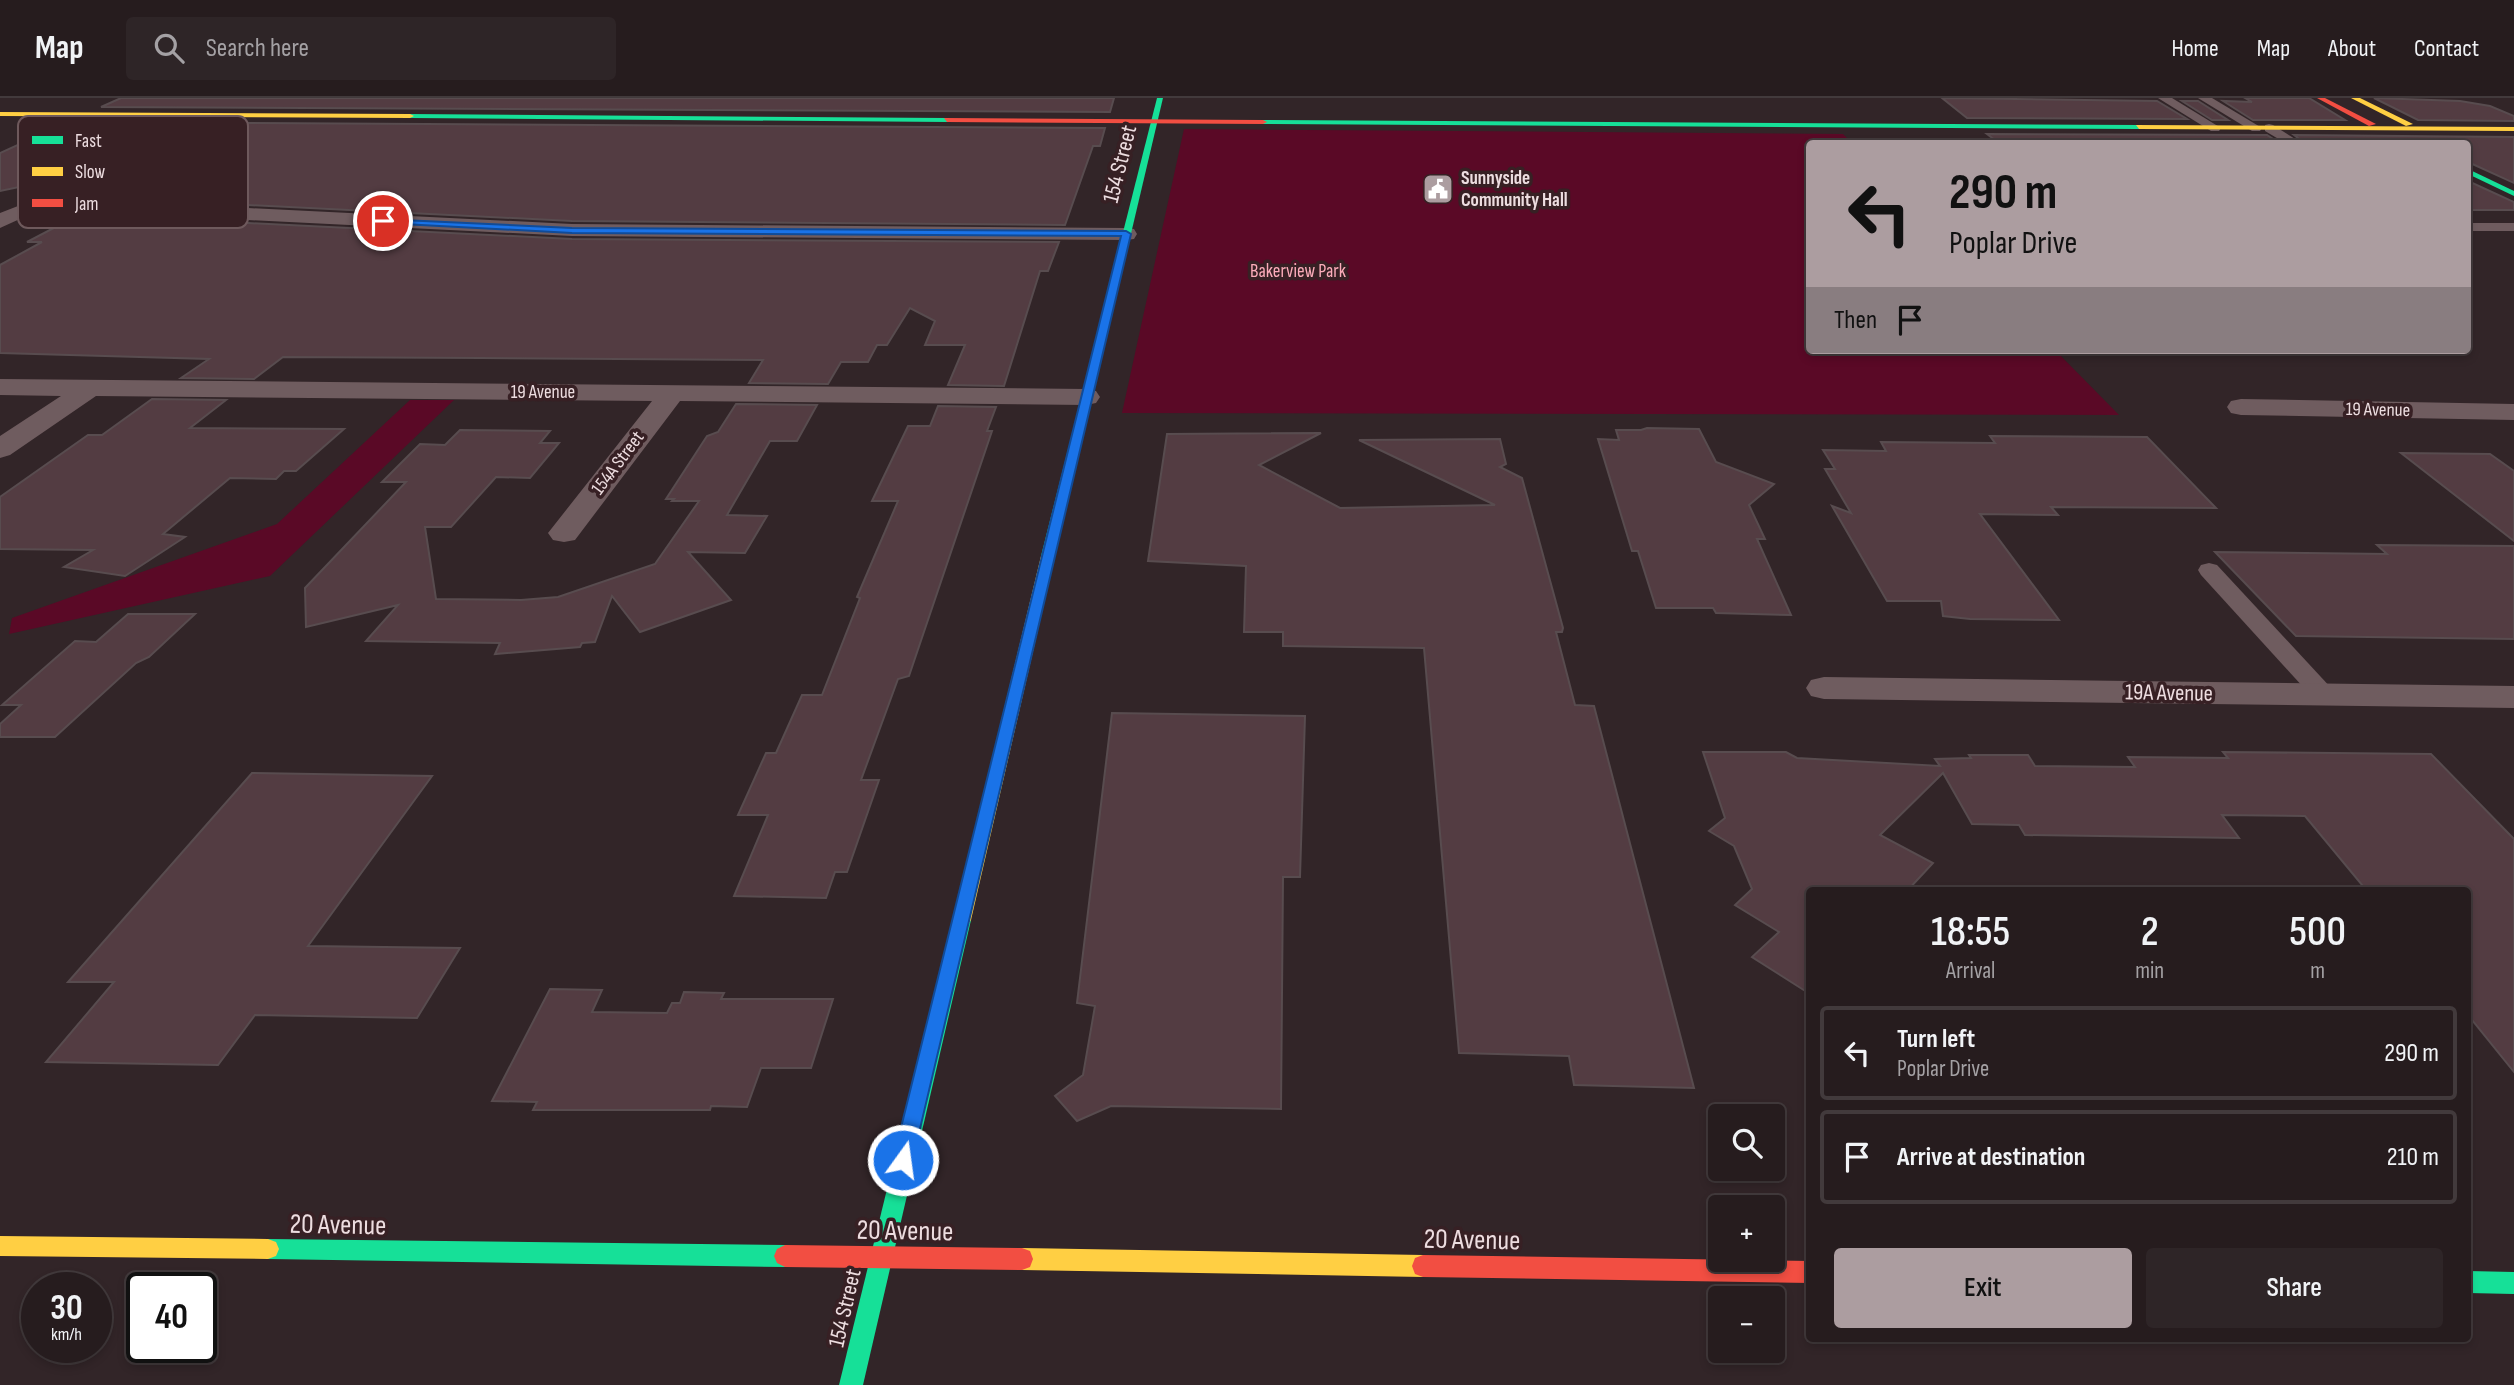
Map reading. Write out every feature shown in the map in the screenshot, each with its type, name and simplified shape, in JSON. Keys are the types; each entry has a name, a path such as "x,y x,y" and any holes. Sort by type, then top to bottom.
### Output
{"street":[{"name":"154 Street","path":"851,1385 1086,397 1160,98"},
{"path":"2320,98 2381,129"},
{"path":"2354,98 2415,136"},
{"path":"0,114 2381,129 2415,136 2514,130"},
{"path":"2471,170 2514,183"},
{"path":"2471,171 2514,194"},
{"path":"0,222 18,212"},
{"path":"248,215 572,230 1126,234"},
{"name":"19 Avenue","path":"0,387 1086,397"},
{"path":"0,449 90,388"},
{"name":"154A Street","path":"564,533 672,393"},
{"name":"19 Avenue","path":"2241,407 2514,412"},
{"name":"19A Avenue","path":"1824,688 2514,698"},
{"name":"20 Avenue","path":"0,1246 1806,1272"},
{"path":"2471,1282 2514,1283"}],"lane":[{"path":"2164,98 2215,128"},
{"path":"2204,98 2288,140"},
{"path":"2471,227 2514,228"},
{"path":"2209,570 2323,695"}],"green space":[{"name":"Bakerview Park","path":"1184,129 1843,134 1849,140 1806,140 1806,354 2059,354 2119,415 1122,413"},
{"path":"410,400 454,400 270,576 9,634 12,618 277,524"}],"building":[{"path":"121,98 1114,98 1110,112 101,107"},
{"path":"1942,98 2157,101 2187,119 1967,118"},
{"path":"2245,98 2309,98 2345,120 2253,120 2223,101 2252,102"},
{"path":"2374,98 2460,101 2490,106 2514,116 2514,121 2418,120"},
{"path":"2182,101 2198,101 2228,120 2212,120"},
{"path":"248,123 1105,128 1100,146 1093,146 1065,225 572,221 248,205"},
{"path":"1987,134 2267,135 2275,140 1995,140"},
{"path":"2294,135 2514,137 2514,183 2471,163 2471,140 2301,140"},
{"path":"18,145 18,187 0,191 0,153"},
{"path":"2471,182 2514,202 2514,210 2471,210"},
{"path":"248,223 572,239 1059,242 1048,271 1040,271 1004,386 948,385 965,345 925,345 935,321 910,308 887,345 877,345 868,362 841,362 828,384 749,383 763,360 283,357 254,379 181,378 209,359 0,353 0,265 42,242 27,242 54,228 248,228"},
{"path":"152,399 226,400 190,428 344,429 296,471 284,471 276,479 230,478 163,534 185,537 125,576 64,567 93,550 0,549 0,497 88,435 102,435"},
{"path":"736,404 817,405 797,441 770,441 727,515 767,516 745,553 688,552 731,600 640,632 612,596 595,642 582,643 580,647 495,654 500,643 366,641 398,605 306,627 305,588 406,482 382,482 420,444 445,445 460,430 550,431 540,443 559,443 530,478 496,477 451,527 425,527 436,599 521,600 558,597 655,564 699,501 666,499 707,436 718,432"},
{"path":"938,406 996,407 987,431 992,431 909,676 898,679 861,780 879,780 847,872 835,872 826,898 734,896 768,815 738,815 766,753 776,753 802,695 822,695 860,598 857,597 898,501 872,501 908,426 930,426"},
{"path":"1699,429 1716,462 1774,484 1749,505 1765,539 1757,539 1791,615 1716,613 1713,608 1656,608 1638,551 1632,551 1598,439 1619,440 1616,430"},
{"path":"1321,433 1259,465 1340,508 1495,505 1359,440 1500,439 1506,464 1500,467 1522,478 1563,628 1562,632 1556,632 1575,705 1594,706 1694,1088 1574,1085 1569,1056 1459,1053 1424,648 1283,646 1283,632 1244,632 1246,566 1148,561 1167,434"},
{"path":"1990,436 2147,437 2216,508 2051,507 2058,515 1980,514 2059,620 1970,619 1943,616 1941,601 1887,601 1832,506 1851,513 1825,469 1835,469 1823,450 1886,451 1881,442 1995,443"},
{"path":"2401,453 2490,454 2514,471 2514,541"},
{"path":"2377,545 2514,546 2514,639 2296,636 2215,552 2387,554"},
{"path":"128,614 195,614 149,657 136,663 55,737 0,737 0,724 21,705 2,705 75,641 96,642"},
{"path":"1112,713 1305,716 1300,877 1283,877 1281,1109 1111,1106 1077,1121 1055,1096 1083,1075 1095,1006 1077,1003"},
{"path":"1703,752 1786,752 1797,758 1940,766 1935,759 1971,758 1969,755 2028,755 2035,766 2135,767 2128,757 2228,758 2223,752 2431,754 2514,839 2514,1072 2471,1019 2471,887 2364,887 2305,816 2222,815 2239,838 2025,835 2019,825 1972,824 1943,773 1880,835 1933,863 1911,887 1806,887 1806,991 1752,957 1779,932 1735,905 1752,889 1734,846 1709,831 1725,818"},
{"path":"252,773 432,776 308,946 460,948 417,1018 255,1015 218,1065 46,1062 114,982 68,982"},
{"path":"550,989 602,990 592,1012 667,1013 672,1003 680,1003 684,992 724,993 721,999 833,999 811,1068 761,1068 747,1107 711,1106 710,1110 533,1110 537,1102 492,1101"}],"traffic: fast":[{"path":"1048,556 1160,98"},
{"path":"410,116 947,120"},
{"path":"1263,122 2139,127"},
{"path":"2471,172 2514,194"},
{"path":"851,1385 962,920"},
{"path":"268,1249 785,1256"},
{"path":"2471,1282 2514,1283"}],"traffic: slow":[{"path":"2354,98 2409,124"},
{"path":"0,114 410,116"},
{"path":"2139,127 2514,129"},
{"path":"962,920 1048,556"},
{"path":"0,1246 268,1249"},
{"path":"1022,1259 1423,1266"}],"traffic: jam":[{"path":"2320,98 2372,124"},
{"path":"947,120 1263,122"},
{"path":"785,1256 1022,1259"},
{"path":"1423,1266 1806,1272"}],"place":[{"name":"Sunnyside Community Hall","path":"1438,189"}],"route":[{"path":"383,221 572,230 1126,234 903,1160"}]}
